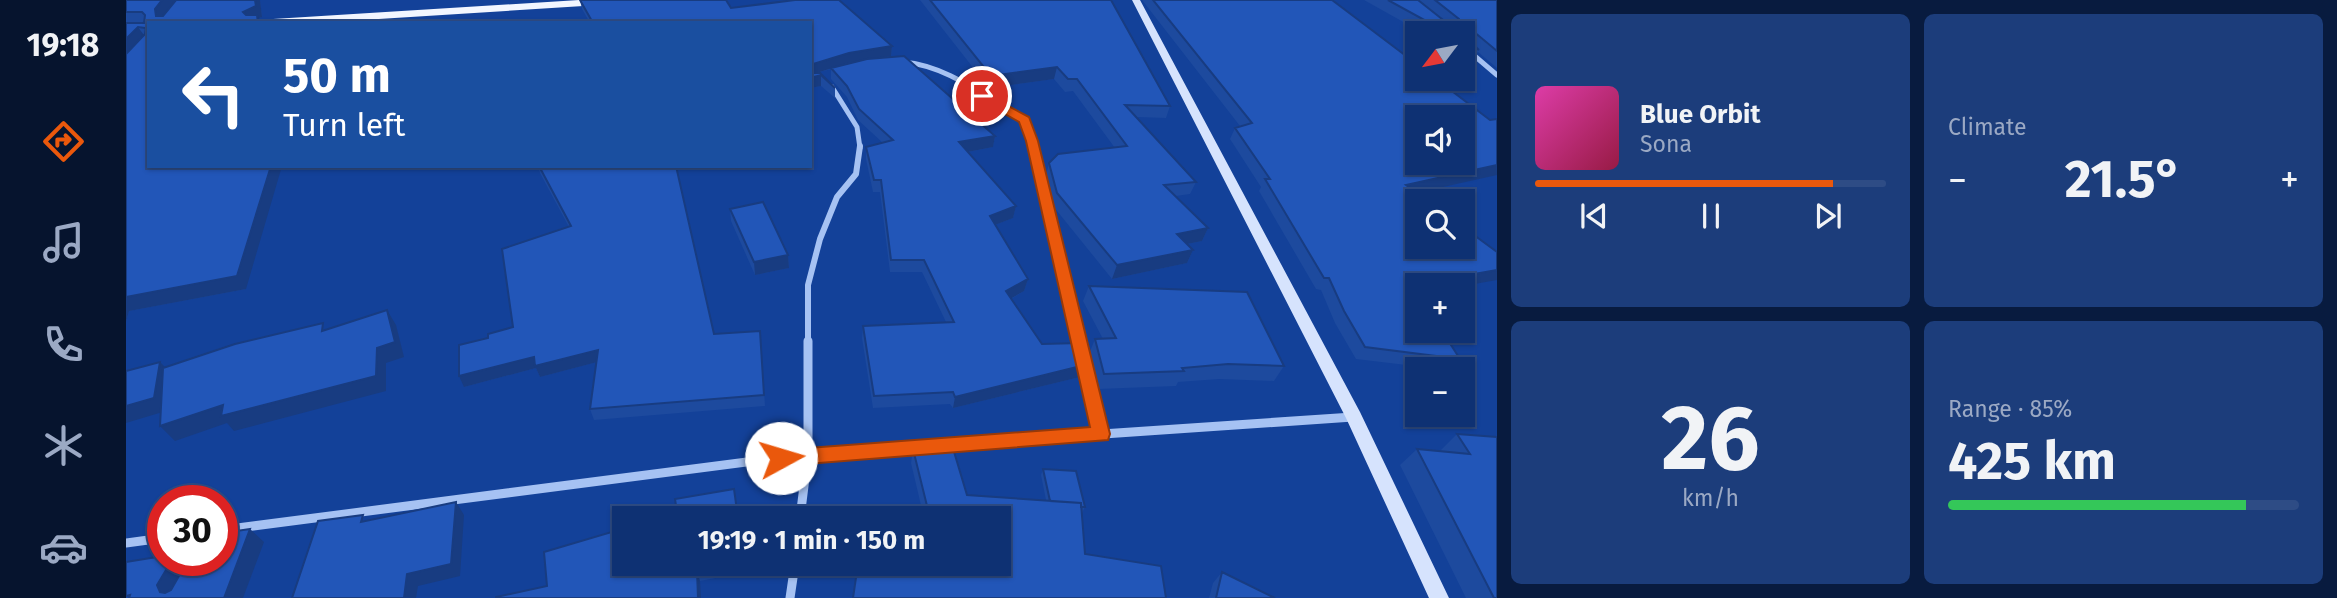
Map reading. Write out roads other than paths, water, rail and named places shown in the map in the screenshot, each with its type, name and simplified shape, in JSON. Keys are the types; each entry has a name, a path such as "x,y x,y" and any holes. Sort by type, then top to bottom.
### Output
{"main road":[{"path":"287,21 631,0"},
{"path":"1136,0 1354,417 1439,598"}],"street":[{"path":"1475,56 1497,75"},
{"path":"897,62 927,64 946,71 997,106 1025,120 1101,434"},
{"path":"802,506 808,454 808,285 820,239 837,197 856,174 860,150 857,127 827,81"},
{"path":"238,528 808,454 1354,417"},
{"path":"126,543 147,540"},
{"path":"790,598 793,576"}]}
